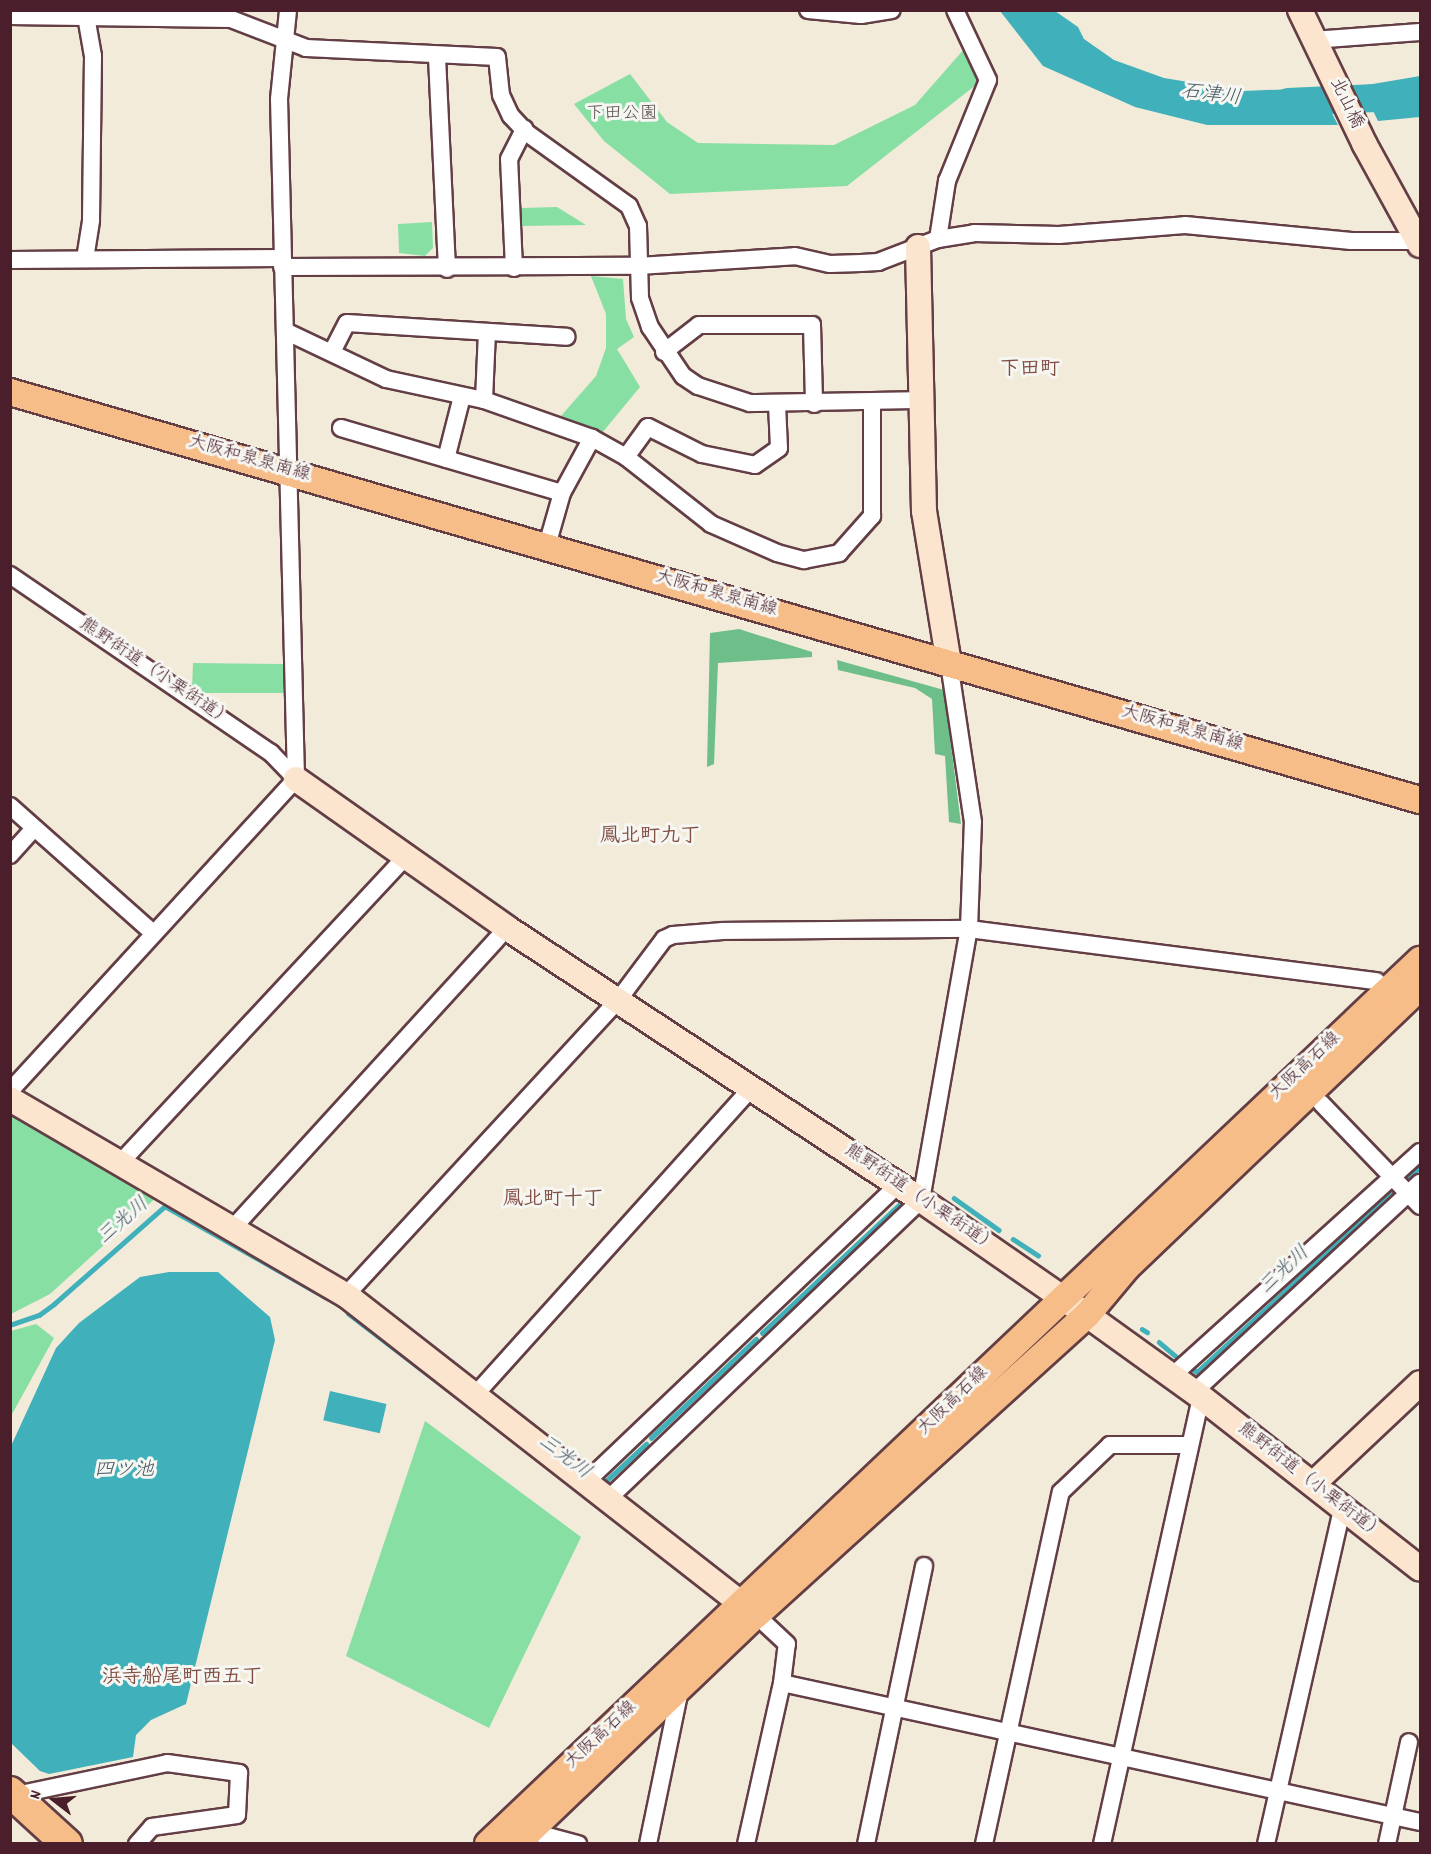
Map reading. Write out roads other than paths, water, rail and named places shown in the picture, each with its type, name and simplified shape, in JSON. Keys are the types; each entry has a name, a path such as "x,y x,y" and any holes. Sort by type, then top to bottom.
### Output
{"highway":[{"path":"11,1800 41,1844"},
{"path":"11,1800 67,1844"}],"main road":[{"name":"大阪和泉泉南線","path":"10,392 1420,800"},
{"path":"1062,1298 1101,1244 1420,941"},
{"name":"大阪高石線","path":"521,1830 750,1609 1062,1298 1420,960"},
{"name":"大阪高石線","path":"488,1844 521,1830 680,1688 750,1609 1087,1315 1127,1267 1420,987"},
{"path":"1087,1315 1113,1301 1420,1010"}],"street":[{"path":"10,1091 296,779 286,471 279,99 288,10"},
{"path":"808,10 861,15 892,10"},
{"path":"596,1490 759,1338 921,1200 969,929 974,822 924,511 921,400 928,243 947,181 988,80 955,10"},
{"name":"北山橋","path":"1300,10 1365,144 1419,243"},
{"path":"10,16 86,18 143,14 231,19 306,48 436,57 497,57 501,95 511,116 524,129 629,206 638,226 640,298 650,327 664,352 683,376 698,386 738,401 814,404 921,400"},
{"path":"85,259 90,220 93,56 86,18"},
{"path":"1313,40 1420,32"},
{"path":"436,57 447,268"},
{"path":"514,268 509,159 524,129"},
{"path":"10,260 281,262 514,268 638,266 795,256 830,264 878,262 928,243 974,233 1059,235 1185,225 1350,241 1419,243"},
{"path":"333,350 347,324 567,338"},
{"path":"664,352 699,325 812,326 814,404"},
{"path":"285,331 333,350 386,379 484,400 592,438 626,457 711,524 777,553 804,560 839,553 868,524 875,506 872,402"},
{"path":"484,400 487,332"},
{"path":"446,459 462,396"},
{"path":"626,457 648,428 702,454 755,465 779,448 777,404"},
{"path":"341,428 562,493"},
{"path":"550,535 562,493 592,438"},
{"name":"熊野街道（小栗街道）","path":"10,575 270,753 296,779"},
{"path":"296,779 507,928 619,999"},
{"path":"10,806 153,933"},
{"path":"10,855 34,828"},
{"path":"121,1162 405,857"},
{"path":"233,1228 507,928"},
{"path":"346,1295 619,999 664,939 673,935 723,931 969,929 1377,981"},
{"name":"熊野街道（小栗街道）","path":"619,999 921,1200 1087,1315 1197,1394 1420,1569"},
{"path":"475,1395 752,1087"},
{"path":"10,1099 346,1295 750,1609 787,1644 782,1683 746,1844"},
{"path":"1321,1103 1407,1189"},
{"path":"1102,1844 1189,1445 1197,1394 1407,1189 1420,1152"},
{"path":"596,1490 759,1338 898,1185"},
{"path":"1172,1376 1407,1189"},
{"path":"1313,1484 1417,1394"},
{"path":"984,1844 1060,1492 1110,1444 1189,1445"},
{"path":"1266,1844 1342,1510"},
{"path":"866,1844 924,1566"},
{"path":"782,1683 1420,1822"},
{"path":"648,1844 680,1688"},
{"path":"1387,1844 1409,1742"},
{"path":"11,1800 167,1763 239,1773 237,1815 152,1827 137,1844"},
{"path":"521,1830 578,1844"}],"water":[{"path":"1000,11 1055,11 1078,27 1084,39 1114,60 1164,78 1243,91 1319,88 1338,125 1207,125 1135,107 1043,66"},
{"path":"1420,76 1420,117 1378,121 1361,86"},
{"name":"四ツ池","path":"169,1272 218,1272 270,1317 275,1340 186,1704 151,1720 136,1735 133,1757 49,1774 40,1771 11,1743 11,1446 56,1348 79,1323 140,1277"},
{"path":"330,1391 387,1404 380,1433 323,1420"}],"waterway":[{"name":"石津川","path":"1288,102 1420,96"},
{"name":"三光川","path":"1407,1179 1420,1167"},
{"name":"三光川","path":"1193,1369 1197,1372 1396,1189"},
{"name":"三光川","path":"954,1198 999,1230"},
{"name":"三光川","path":"762,1333 900,1204"},
{"name":"三光川","path":"10,1325 39,1315 54,1304 165,1206 327,1298"},
{"name":"三光川","path":"1013,1239 1038,1255"},
{"name":"三光川","path":"348,1313 456,1396"},
{"name":"三光川","path":"1142,1329 1147,1332"},
{"name":"三光川","path":"651,1438 756,1339"},
{"name":"三光川","path":"1159,1342 1177,1357"},
{"name":"三光川","path":"605,1482 646,1444"}],"district":[{"name":"下田町","path":"1030,370"},
{"name":"鳳北町九丁","path":"650,837"},
{"name":"鳳北町十丁","path":"553,1200"},
{"name":"浜寺船尾町西五丁","path":"182,1678"}],"park label":[{"name":"下田公園","path":"622,115"}]}
